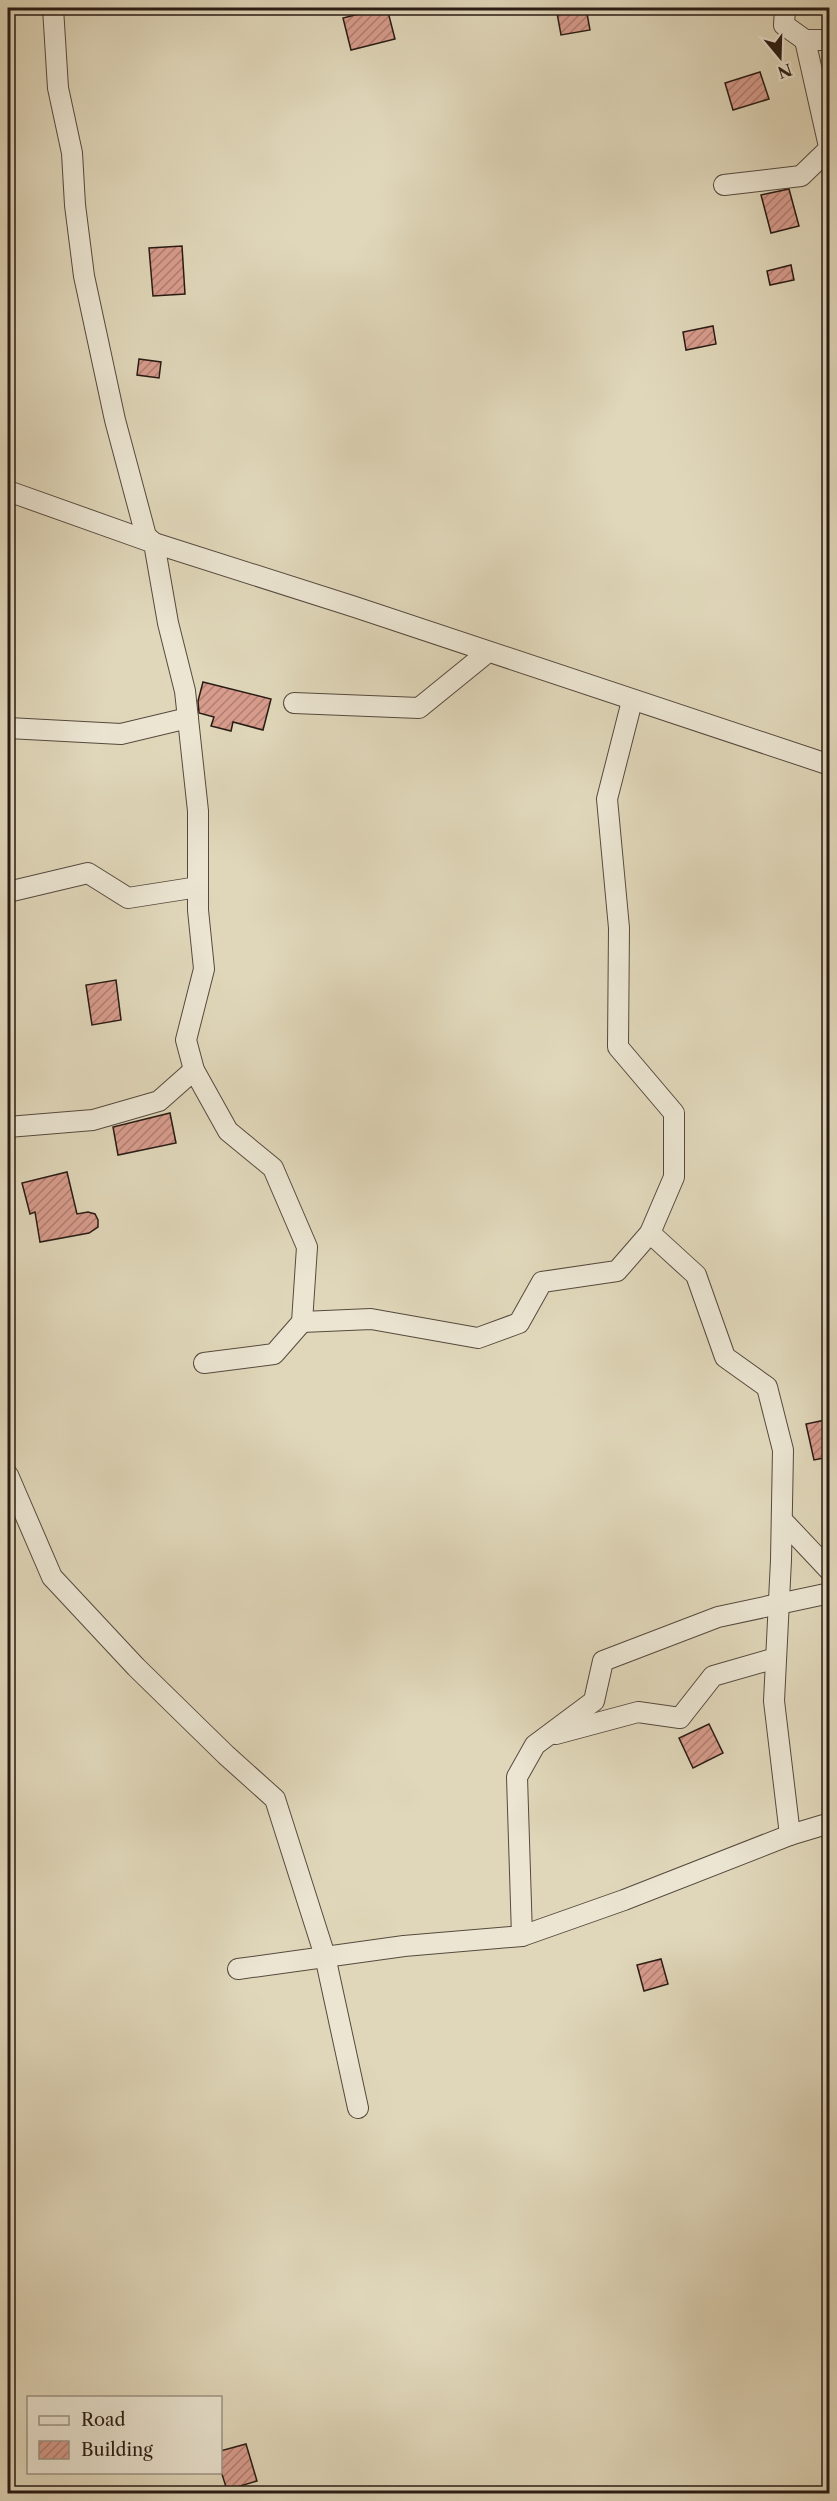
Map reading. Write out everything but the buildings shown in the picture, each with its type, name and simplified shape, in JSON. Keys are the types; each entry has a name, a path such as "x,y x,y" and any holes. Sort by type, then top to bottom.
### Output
{"street":[{"path":"53,8 58,88 72,153 75,205 84,276 113,409 142,526 146,536 154,543 168,623 185,691 198,811 198,910 204,969 186,1040 194,1070 228,1131 273,1168 307,1247 302,1322 274,1354 204,1363"},
{"path":"785,8 784,25 806,40 830,40"},
{"path":"724,185 801,176 829,150 806,40"},
{"path":"8,491 154,543 830,765"},
{"path":"294,703 419,708 488,652"},
{"path":"302,1322 370,1319 478,1338 519,1323 542,1282 617,1271 650,1233 674,1177 674,1113 618,1047 619,928 606,799 632,701"},
{"path":"8,728 121,734 188,718"},
{"path":"8,892 88,873 128,898 198,887"},
{"path":"8,1127 93,1120 159,1101 194,1070"},
{"path":"650,1233 696,1275 725,1357 767,1387 783,1450 774,1701 790,1835"},
{"path":"8,1475 52,1577 136,1667 226,1755 275,1799 325,1956 358,2108"},
{"path":"782,1520 830,1571"},
{"path":"522,1936 517,1777 535,1745 594,1701 603,1661 718,1617 830,1593"},
{"path":"546,1737 638,1712 680,1718 713,1676 776,1658"},
{"path":"238,1969 404,1946 522,1936 624,1900 790,1835 830,1824"}]}
